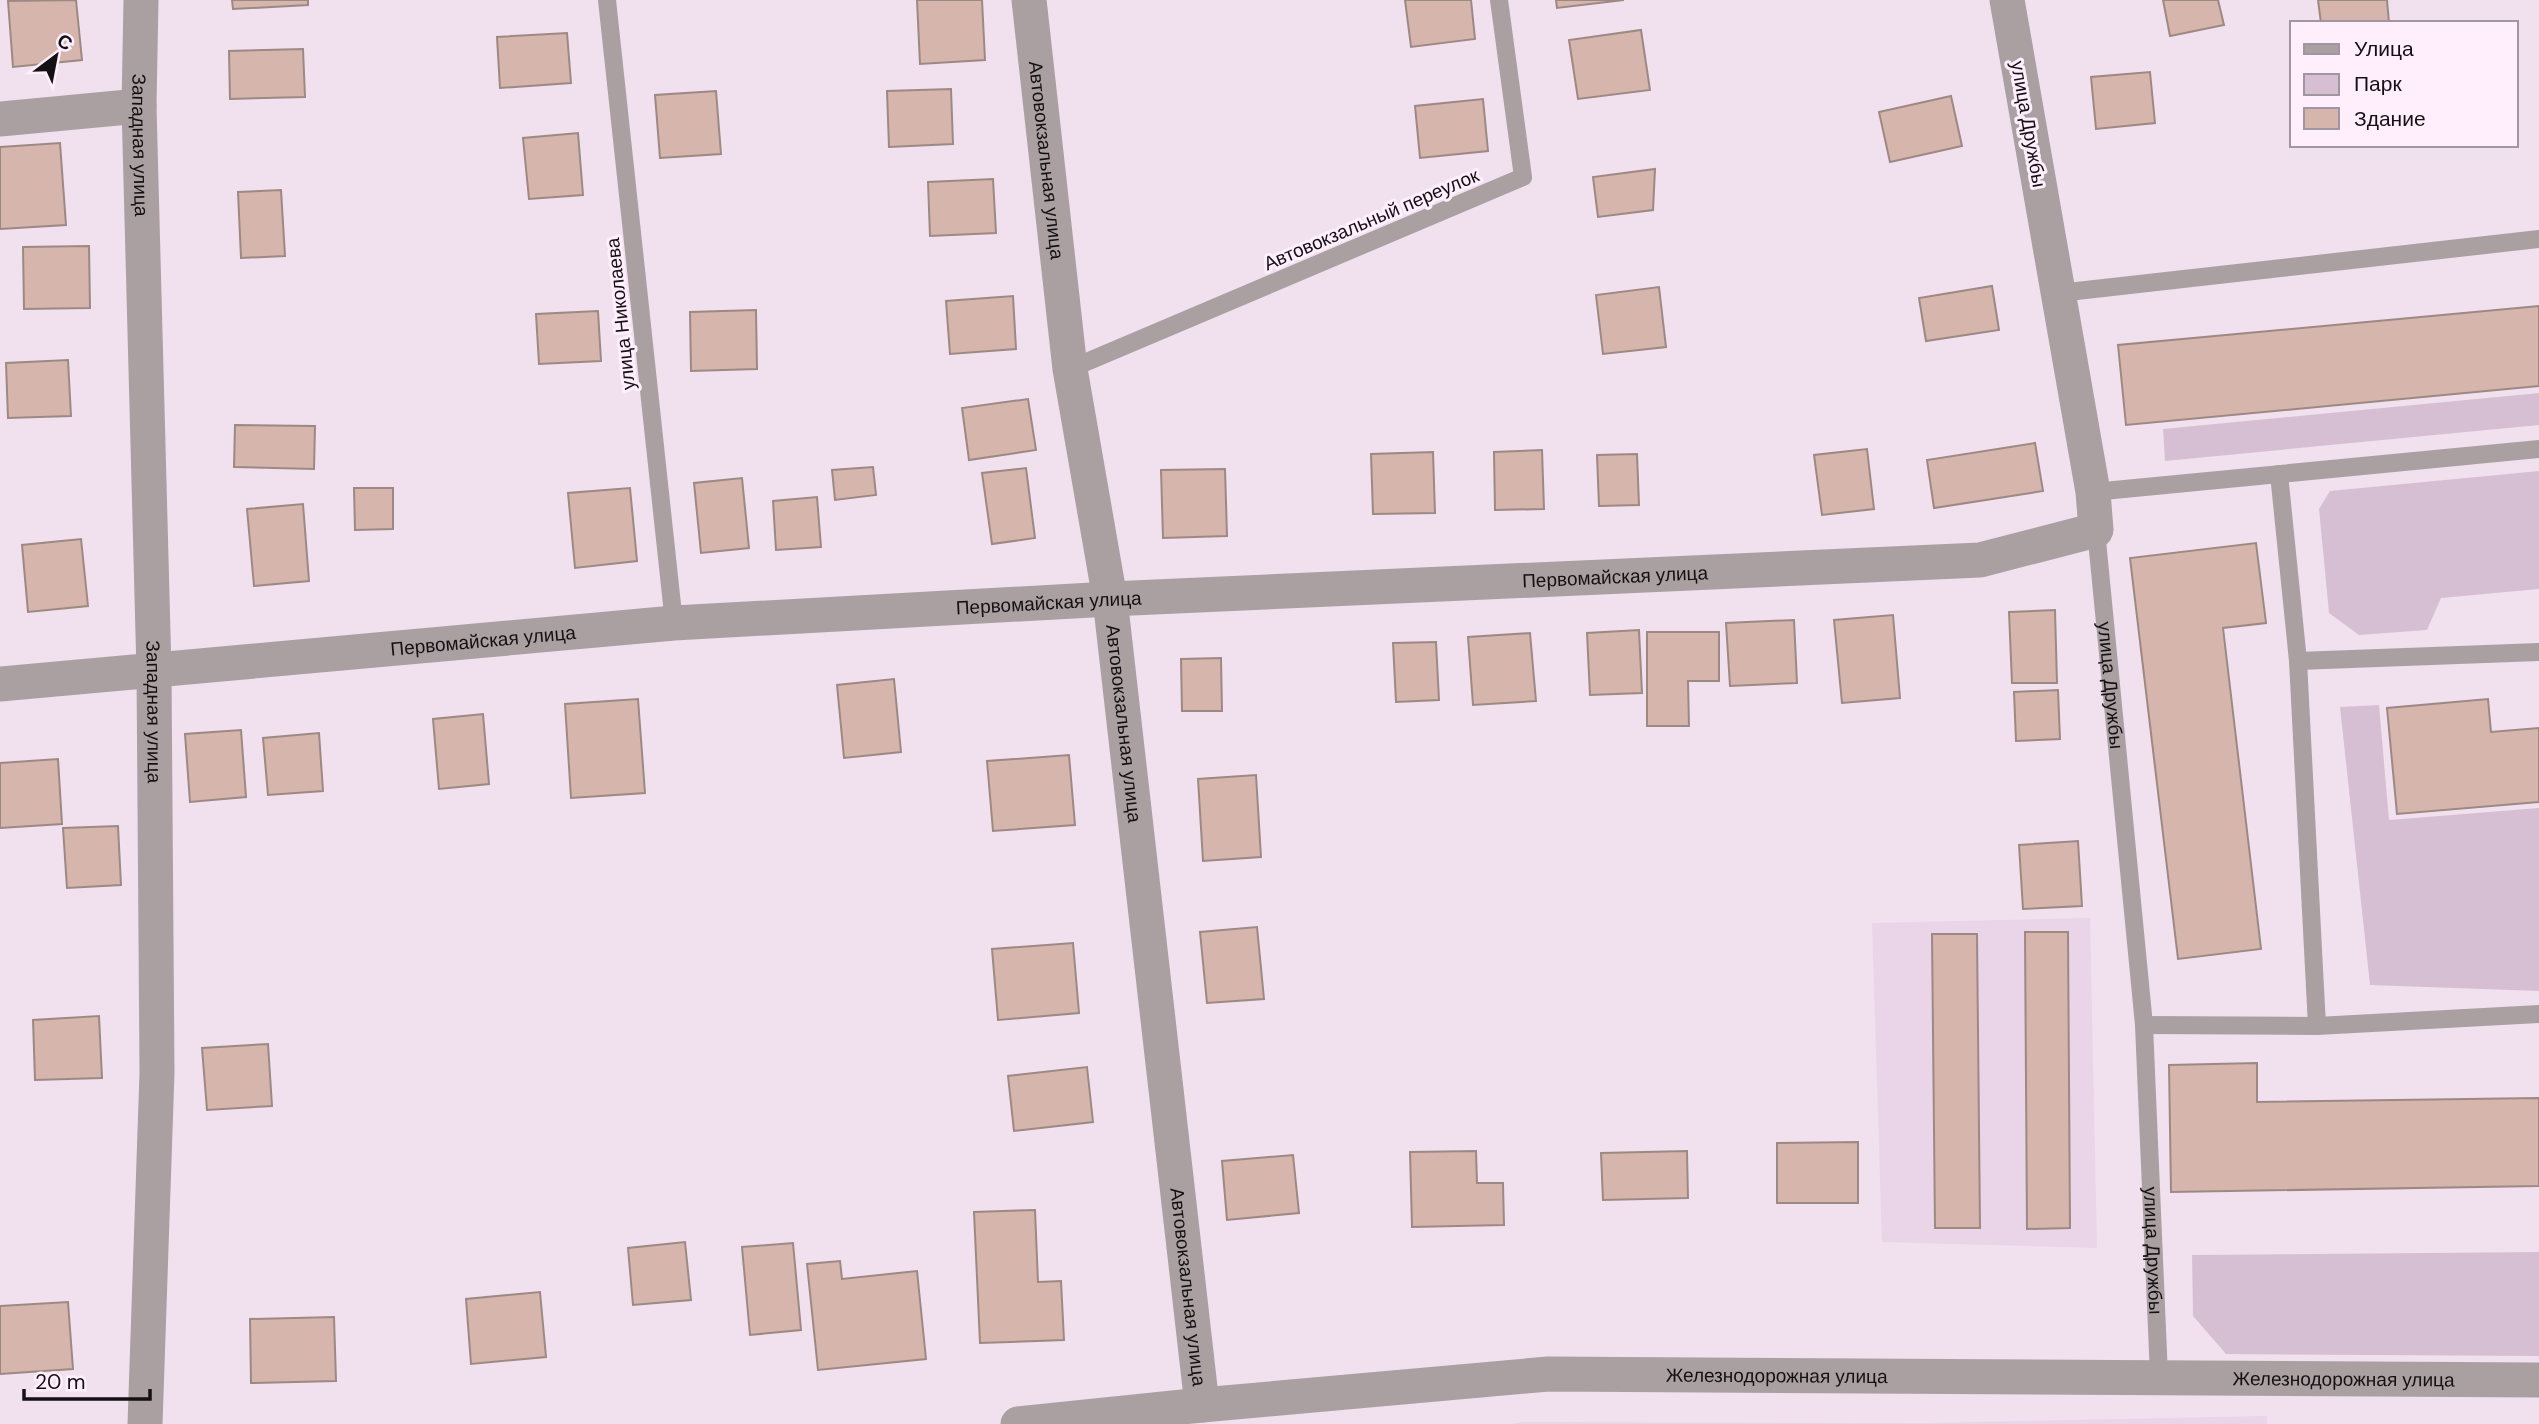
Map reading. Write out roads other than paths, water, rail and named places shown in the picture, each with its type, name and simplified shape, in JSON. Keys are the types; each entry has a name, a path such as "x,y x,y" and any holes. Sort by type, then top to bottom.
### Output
{"street":[{"name":"Западная улица","path":"141,0 139,106 154,670 157,1073 145,1424"},
{"name":"Автовокзальная улица","path":"1029,0 1070,369 1110,599 1202,1405"},
{"name":"улица Дружбы","path":"2007,0 2093,492 2096,530"},
{"path":"0,119 139,106"},
{"name":"Первомайская улица","path":"0,684 674,623 1110,599 1980,560 2096,530"},
{"name":"Железнодорожная улица","path":"1018,1424 1548,1374 2539,1380"}],"lane":[{"name":"улица Николаева","path":"607,0 674,623"},
{"name":"Автовокзальный переулок","path":"1070,369 1522,177 1499,0"},
{"path":"2059,293 2539,239"},
{"path":"2093,492 2539,449"},
{"path":"2279,474 2298,661 2317,1026"},
{"name":"улица Дружбы","path":"2096,530 2144,1025 2159,1376"},
{"path":"2298,661 2539,652"},
{"path":"2144,1025 2317,1026 2539,1014"}]}
